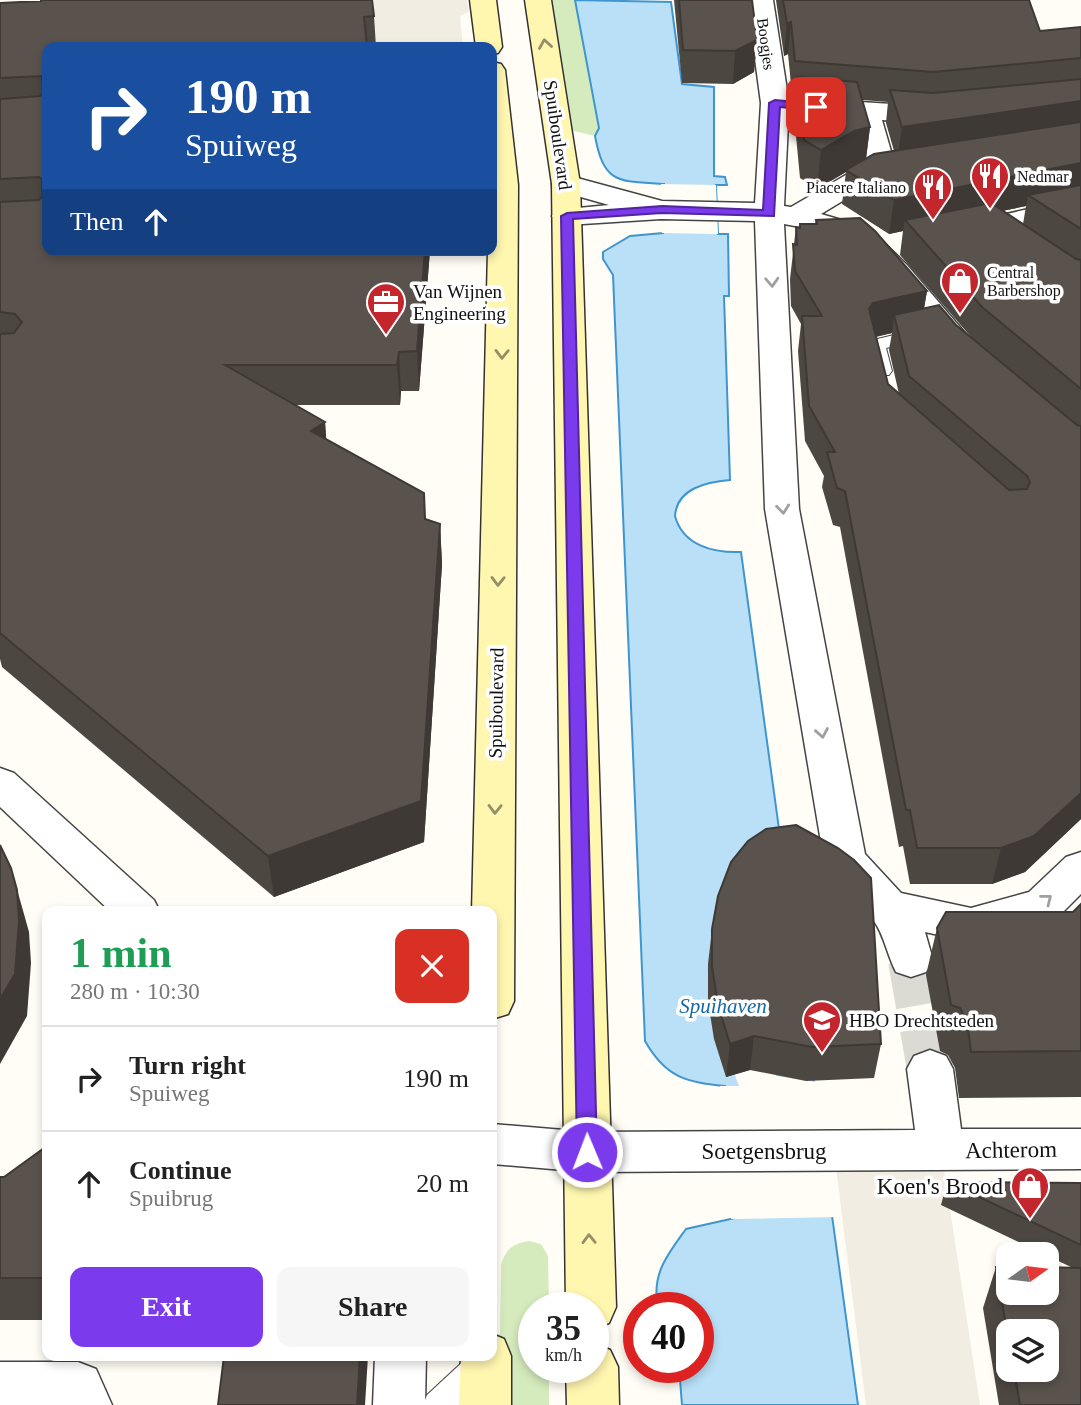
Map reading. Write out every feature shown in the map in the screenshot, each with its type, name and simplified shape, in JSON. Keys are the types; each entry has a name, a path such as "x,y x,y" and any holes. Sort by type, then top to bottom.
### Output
{"street":[{"path":"483,0 488,42"},
{"name":"Spuiboulevard","path":"538,0 566,200 591,1292"},
{"name":"Boogjes","path":"760,0 775,103 783,215"},
{"path":"775,103 866,113 928,116 970,112"},
{"name":"Spuiboulevard","path":"493,906 498,211 504,171 497,112"},
{"path":"866,113 884,175"},
{"path":"783,215 861,178 923,169"},
{"path":"566,200 662,209 783,215 858,237 878,254 962,351 982,368"},
{"path":"878,254 927,239 1081,206"},
{"path":"783,215 782,509 845,860 888,907 907,940 911,960"},
{"path":"992,226 1023,248"},
{"path":"0,783 133,906"},
{"path":"888,907 971,925 1043,905 1081,868"},
{"path":"930,1069 942,1150"},
{"path":"497,1143 587,1152"},
{"name":"Achterom","path":"942,1150 1081,1149"},
{"name":"Soetgensbrug","path":"587,1152 942,1150"},
{"path":"398,1405 401,1361"},
{"path":"592,1383 593,1405"},
{"path":"0,1386 78,1386 86,1405"}],"lane":[{"path":"887,391 876,345 944,329"},
{"path":"438,1405 486,1374"}],"green space":[{"path":"551,0 575,0 599,128 595,136 570,130"},
{"path":"529,1241 541,1244 548,1256 549,1292 518,1292 518,1383 549,1383 549,1405 499,1405 501,1265 510,1248"}],"shaded area":[{"path":"371,0 467,0 469,12 460,16 463,42 375,42"},
{"path":"941,1151 980,1405 866,1405 834,1152"}],"water":[{"name":"Spuihaven","path":"575,0 671,2 682,84 714,87 714,176 725,177 727,185 716,185 718,234 728,234 729,296 724,296 730,480 703,485 687,493 677,506 675,516 685,534 701,546 720,551 741,552 858,1405 682,1405 680,1383 714,1383 714,1292 656,1292 659,1274 667,1256 686,1229 735,1218 725,1086 678,1076 661,1063 645,1041 613,275 603,259 603,252 630,236 663,233 664,184 625,180 609,172 603,164 595,136 599,128"}],"pier":[{"path":"661,184 716,185 718,234 662,233"},
{"path":"774,1061 776,1076 818,1082 837,1217 731,1219 720,1086 739,1086 734,1073"}],"building":[{"path":"372,0 374,16 364,17 366,42 42,42 42,76 0,78 0,3"},
{"path":"679,0 752,0 757,40 735,51 683,50"},
{"path":"783,0 1029,0 1040,31 1081,27 1081,58 933,72 795,61 791,22 787,24"},
{"path":"798,77 857,82 870,127 854,131 821,150 804,140"},
{"path":"1081,79 1081,101 902,127 890,90 933,93"},
{"path":"42,94 42,179 0,179 0,99"},
{"path":"1081,122 1081,163 894,200 846,170 874,154"},
{"path":"1081,185 1081,229 1028,195"},
{"path":"42,197 42,256 425,256 417,351 399,352 397,365 225,365 325,422 311,431 424,493 425,519 440,524 421,801 268,856 0,633 0,334 14,333 22,322 15,314 0,312 0,202 39,200"},
{"path":"991,203 1081,260 1081,389 982,307 905,220"},
{"path":"860,218 875,231 927,291 873,303 869,309 888,384 1009,490 1027,489 1030,482 1027,476 909,376 894,315 939,305 956,325 1081,426 1081,793 1034,836 1001,848 917,848 910,810 906,810 845,491 837,488 827,452 835,452 809,406 802,316 822,316 795,271 793,244 797,245 796,227 800,228 800,224 817,224 816,220"},
{"path":"796,825 838,848 871,878 881,1044 812,1047 754,1036 730,1044 718,1005 712,967 712,929 718,896 731,862 748,841 766,829"},
{"path":"0,845 11,868 17,890 19,921 15,974 0,999"},
{"path":"1081,904 1081,1051 971,1052 967,1021 960,1008 951,1005 937,928 946,912 1073,912"},
{"path":"42,1150 42,1278 0,1278 0,1177 4,1177"},
{"path":"947,1182 1081,1183 1081,1245"},
{"path":"1059,1267 1081,1268 1081,1405 1020,1405 1016,1382 1059,1382 1059,1319 1005,1319 1003,1306 1059,1306"},
{"path":"223,1361 360,1361 357,1405 218,1405"}],"tunnel":[{"path":"911,960 930,1069"}],"place":[{"name":"Nedmar","path":"990,210"},
{"name":"Piacere Italiano","path":"933,221"},
{"name":"Central Barbershop","path":"960,315"},
{"name":"Van Wijnen Engineering","path":"386,336"},
{"name":"HBO Drechtsteden","path":"822,1054"},
{"name":"Koen's Brood","path":"1030,1220"}],"route":[{"path":"587,1152 567,216 662,209 769,214 775,103 816,107"}]}
